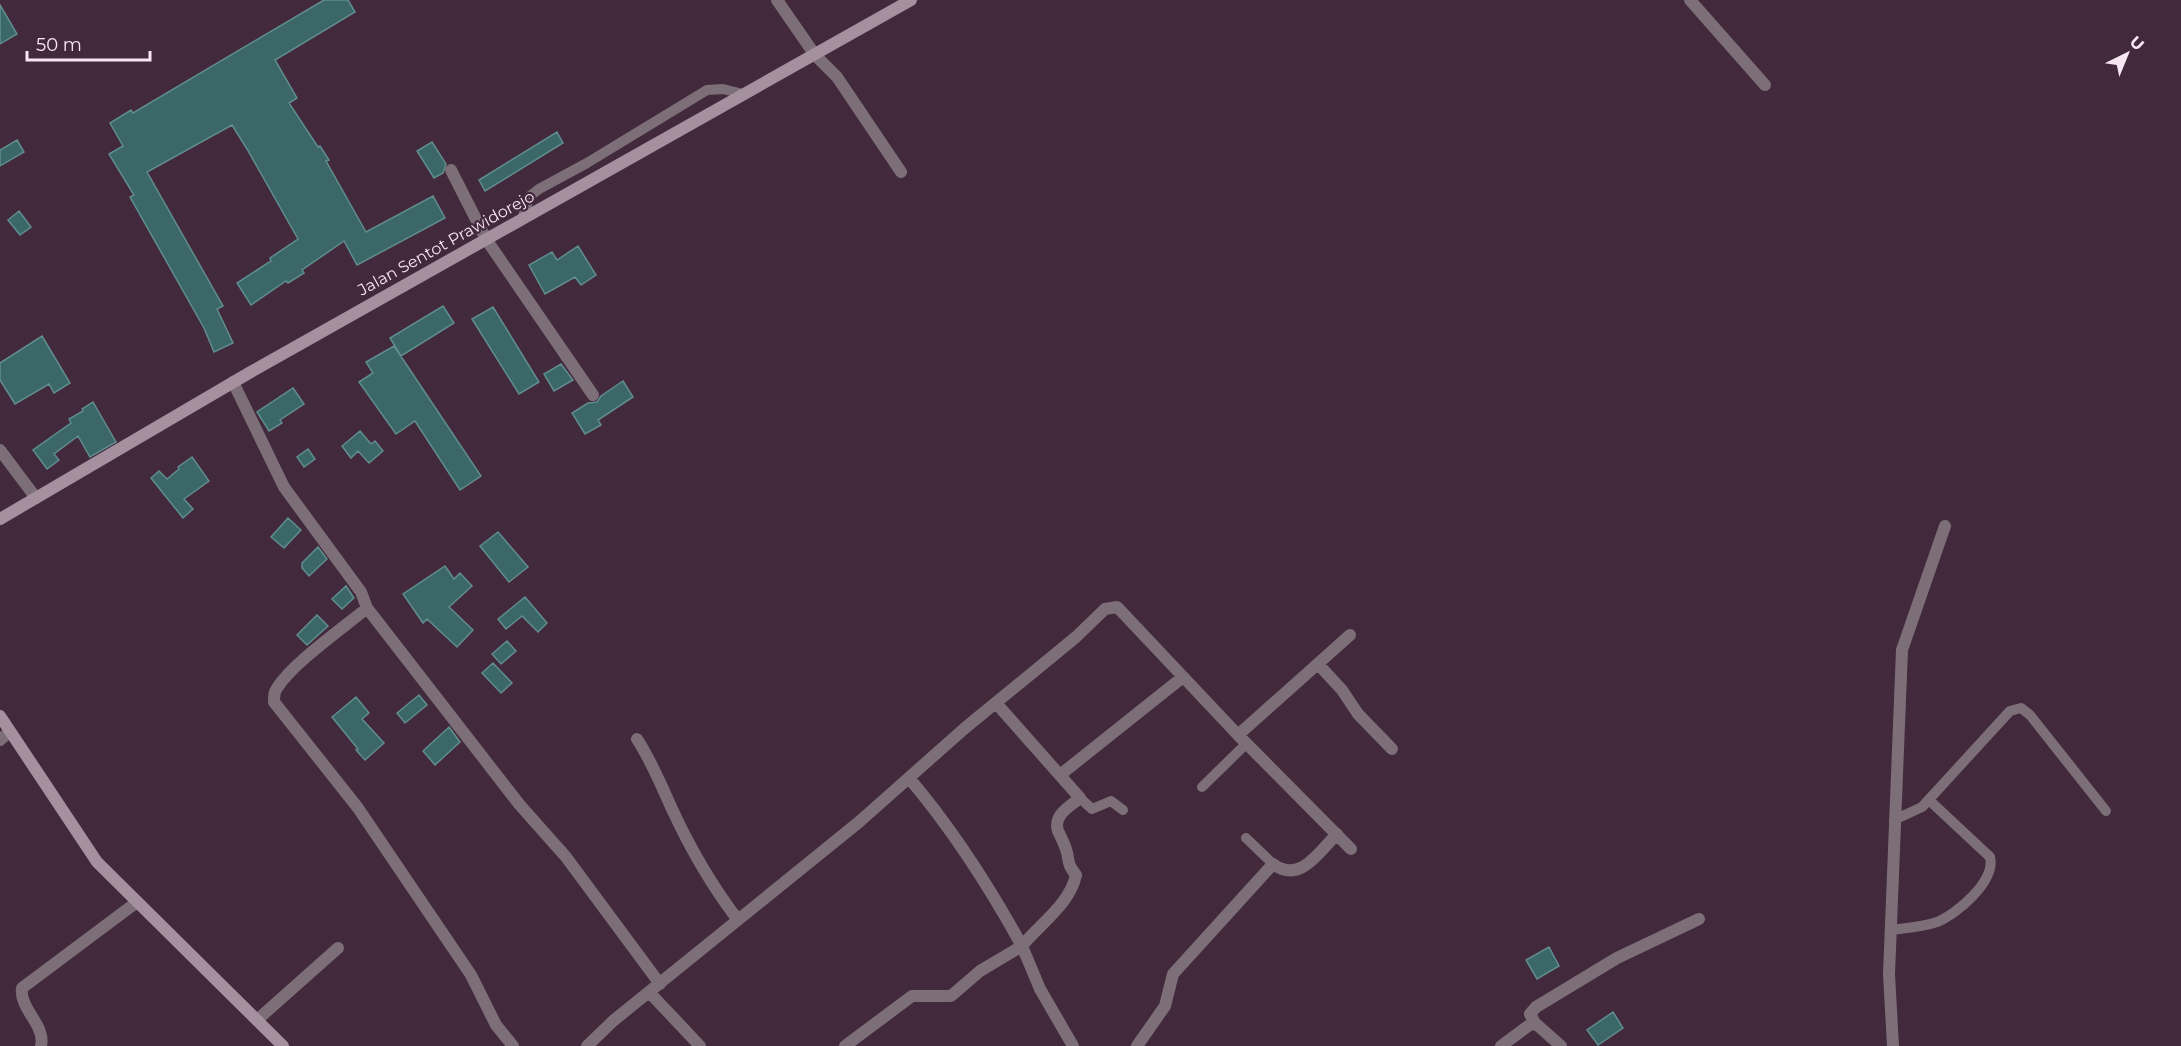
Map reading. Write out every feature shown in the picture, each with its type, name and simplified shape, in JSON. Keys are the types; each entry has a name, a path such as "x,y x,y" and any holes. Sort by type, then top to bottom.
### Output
{"main road":[{"name":"Jalan Sentot Prawidorejo","path":"0,519 233,382 911,0"},
{"path":"0,716 5,736 97,862 283,1046"}],"street":[{"path":"777,0 815,55 837,77 901,172"},
{"path":"1690,0 1765,85"},
{"path":"451,170 486,239 593,395"},
{"path":"233,382 284,487 361,592 367,608 519,804 566,857 660,984"},
{"path":"0,450 36,498"},
{"path":"1893,1046 1889,974 1902,650 1945,526"},
{"path":"587,1046 613,1021 859,822 1076,637 1105,609 1111,607 1117,607 1121,611 1242,740 1351,849"},
{"path":"367,608 298,666 278,687 274,694 274,702 358,808 471,975 496,1025 513,1046"},
{"path":"1242,740 1350,635"},
{"path":"1318,664 1342,690 1358,714 1392,749"},
{"path":"1060,775 1184,677"},
{"path":"845,1046 912,996 951,996 980,970 1022,946 1066,898 1074,884 1076,875 1068,865 1067,851 1057,827 1058,819 1063,811 1080,798 996,703"},
{"path":"637,739 651,761 698,859 723,901 738,920"},
{"path":"909,778 958,840 996,899 1022,946 1040,989 1073,1046"},
{"path":"1137,1046 1165,1006 1173,974 1273,864 1282,870 1299,871 1337,834"},
{"path":"41,1046 41,1035 25,1005 22,988 137,902"},
{"path":"1561,1046 1535,1023 1530,1014 1536,1007 1617,958 1699,919"},
{"path":"256,1020 338,948"},
{"path":"649,992 700,1046"},
{"path":"1501,1046 1535,1023"}],"lane":[{"path":"522,219 530,196 539,189 587,163 707,90 723,88 743,94"},
{"path":"1894,820 1913,813 1929,800 2010,711 2021,708 2030,715 2106,811"},
{"path":"1202,788 1242,740"},
{"path":"1080,798 1092,809 1111,801 1123,810"},
{"path":"1891,930 1938,921 1962,906 1979,890 1990,871 1990,857 1929,800"},
{"path":"1246,838 1273,864"}],"building":[{"path":"324,0 348,0 355,12 275,60 297,98 289,103 329,160 326,161 366,232 433,196 445,218 357,265 344,241 302,270 304,273 288,283 286,281 251,305 237,283 271,261 270,258 298,239 232,125 147,172 223,306 217,309 233,343 214,352 204,328 130,197 134,195 109,154 123,146 110,123 131,110 133,113"},
{"path":"0,5 17,34 0,44"},
{"path":"557,132 563,143 485,191 479,180"},
{"path":"17,140 24,152 0,166 0,150"},
{"path":"432,142 446,164 443,173 434,178 417,151"},
{"path":"19,211 31,227 20,235 8,220"},
{"path":"578,246 596,275 581,285 575,277 545,294 529,265 552,252 557,260"},
{"path":"443,306 454,323 401,356 390,338"},
{"path":"493,307 539,382 519,394 472,319"},
{"path":"42,336 70,383 54,393 49,384 15,404 0,380 0,363"},
{"path":"394,346 481,476 460,490 415,421 396,434 359,382 373,373 366,362"},
{"path":"561,364 573,380 554,391 544,374"},
{"path":"623,381 633,397 598,420 601,425 585,434 572,413 588,403 597,402 601,396"},
{"path":"293,388 304,404 280,420 282,423 269,431 257,412"},
{"path":"93,402 116,442 90,457 78,436 54,454 59,460 47,469 33,450 71,423 69,419"},
{"path":"360,431 371,444 375,441 383,451 369,463 358,451 351,458 342,446"},
{"path":"308,449 315,459 304,467 297,457"},
{"path":"192,457 209,481 184,499 193,509 183,518 151,478 159,471 167,479"},
{"path":"288,518 301,530 284,548 271,537"},
{"path":"498,532 528,567 509,582 480,546"},
{"path":"318,547 327,559 309,576 302,568 302,563"},
{"path":"445,566 454,579 460,573 472,586 449,607 473,630 457,647 427,619 423,623 403,594"},
{"path":"346,586 354,598 342,609 332,599"},
{"path":"525,597 547,623 538,632 522,616 506,629 498,619"},
{"path":"317,615 328,626 307,645 297,635"},
{"path":"507,641 516,651 501,664 492,654"},
{"path":"493,663 512,683 501,693 482,673"},
{"path":"419,695 427,705 405,723 397,713"},
{"path":"356,697 369,713 362,719 384,743 365,760 332,717"},
{"path":"449,727 460,742 435,765 423,751"},
{"path":"1549,947 1559,966 1537,979 1526,960"},
{"path":"1613,1012 1623,1028 1598,1045 1587,1030"}]}
